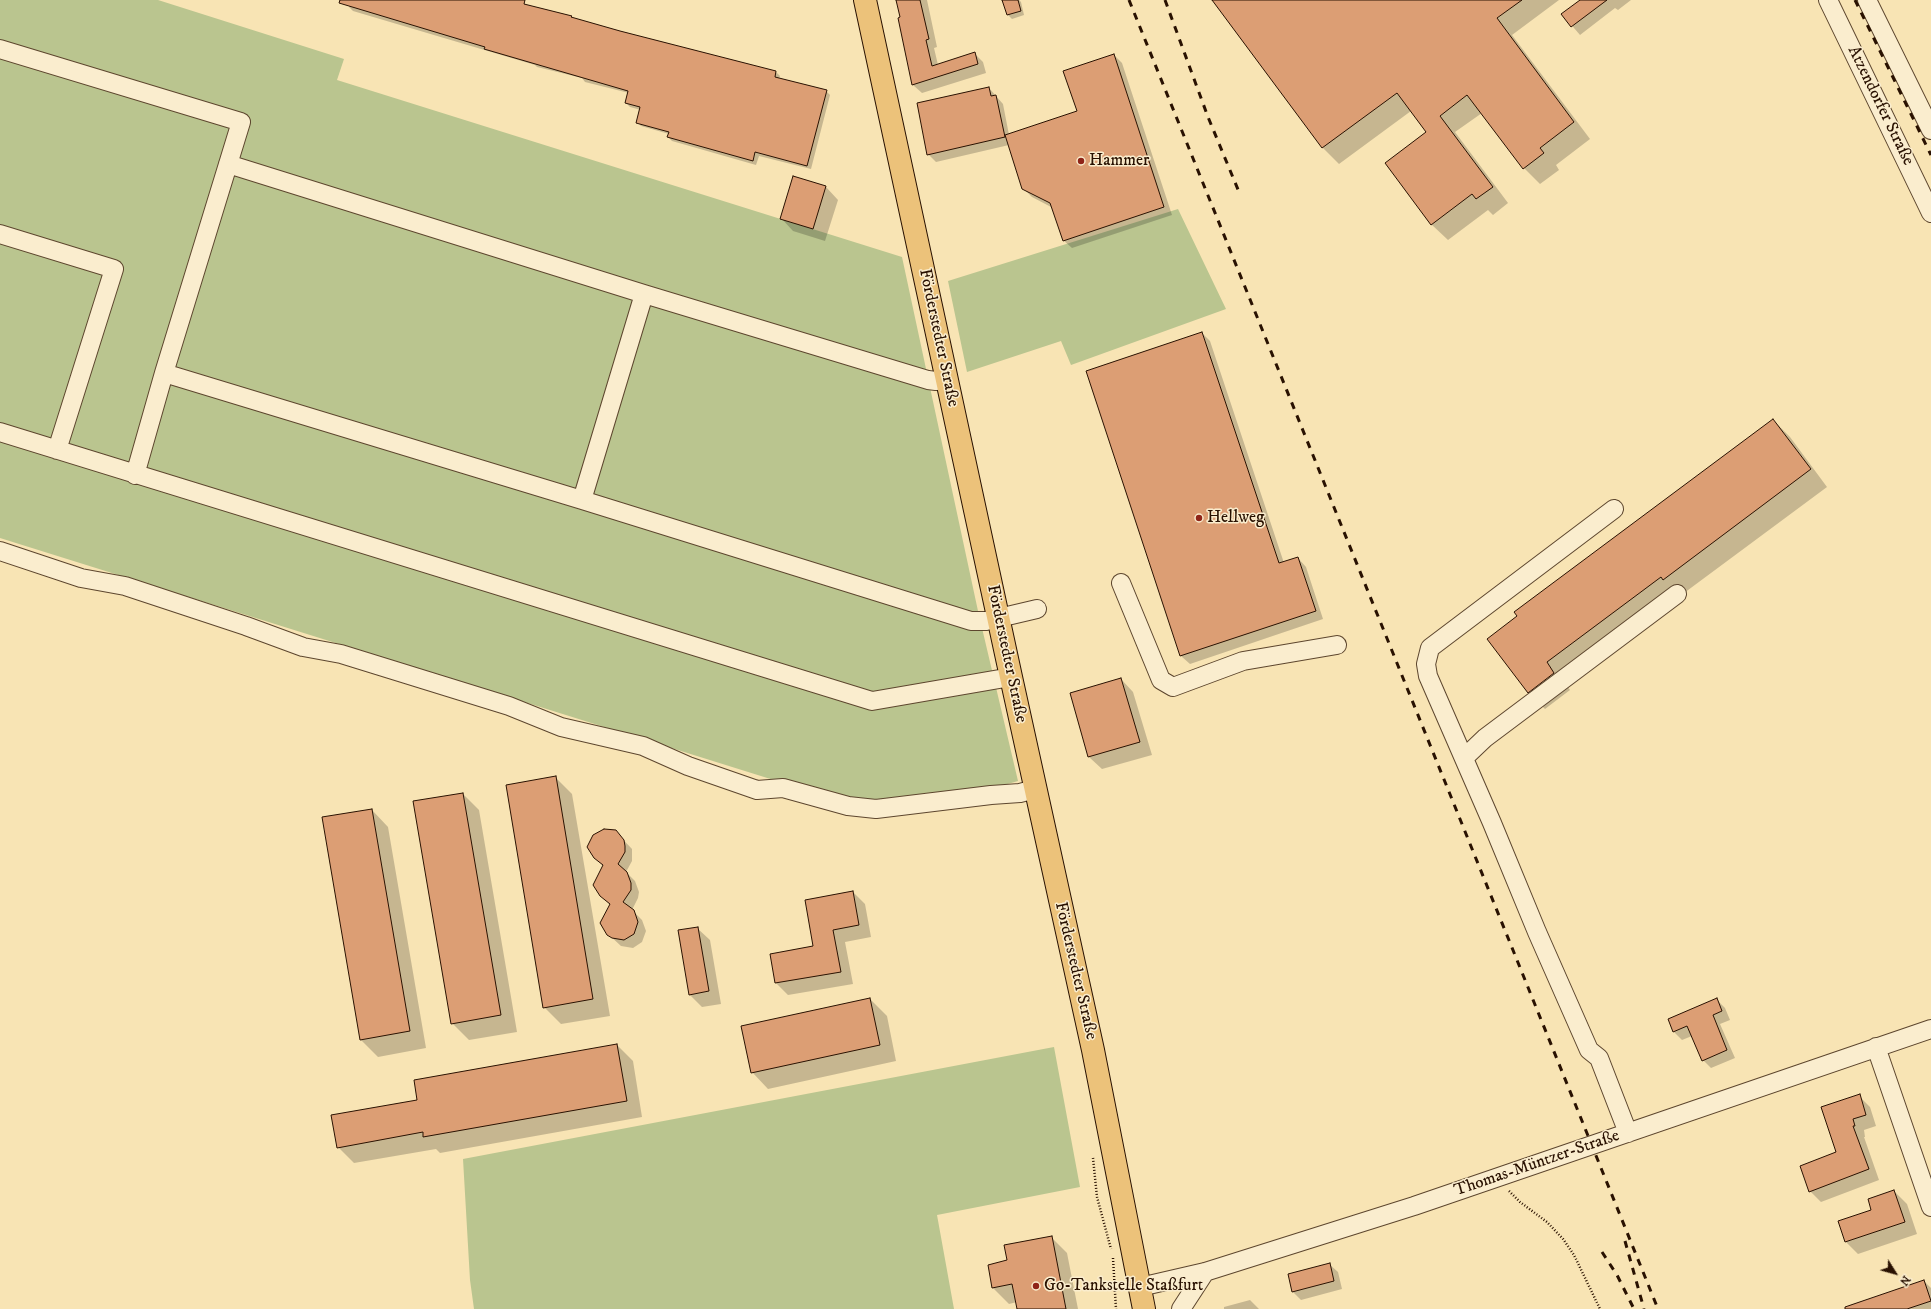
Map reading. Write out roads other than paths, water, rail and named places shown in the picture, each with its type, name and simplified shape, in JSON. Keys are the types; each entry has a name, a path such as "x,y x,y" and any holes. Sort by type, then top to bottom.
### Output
{"main road":[{"name":"Förderstedter Straße","path":"865,0 998,619 1101,1087 1144,1309"}],"street":[{"name":"Atzendorfer Straße","path":"1828,0 1931,213"},
{"path":"1867,0 1931,130"},
{"path":"0,49 241,122 164,374 135,475"},
{"path":"228,164 644,294 928,380 936,381 947,378"},
{"path":"0,234 114,269 57,450"},
{"path":"582,500 644,294"},
{"path":"164,374 582,500 971,621 998,619 1037,609"},
{"path":"0,432 135,475 872,701 1011,677"},
{"path":"1614,509 1430,648 1426,664 1428,676 1537,932 1589,1050 1599,1058 1628,1133"},
{"path":"0,551 81,578 125,586 304,647 341,654 509,706 562,727 643,746 688,766 757,790 783,788 848,806 876,809 1036,790"},
{"path":"1121,583 1161,680 1173,688 1243,661 1337,645"},
{"path":"1464,758 1486,738 1678,594"},
{"name":"Thomas-Müntzer-Straße","path":"1140,1287 1205,1272 1504,1175 1931,1029"},
{"path":"1876,1048 1931,1207"},
{"path":"1181,1309 1205,1272"}],"railway":[{"path":"1129,0 1658,1309"},
{"path":"1165,0 1208,117 1239,192"},
{"path":"1855,0 1931,155"},
{"path":"1625,1241 1644,1309"},
{"path":"1602,1252 1617,1275 1634,1309"}],"place":[{"name":"Hammer","path":"1081,161"},
{"name":"Hellweg","path":"1199,518"},
{"name":"Go-Tankstelle Staßfurt","path":"1036,1286"}]}
